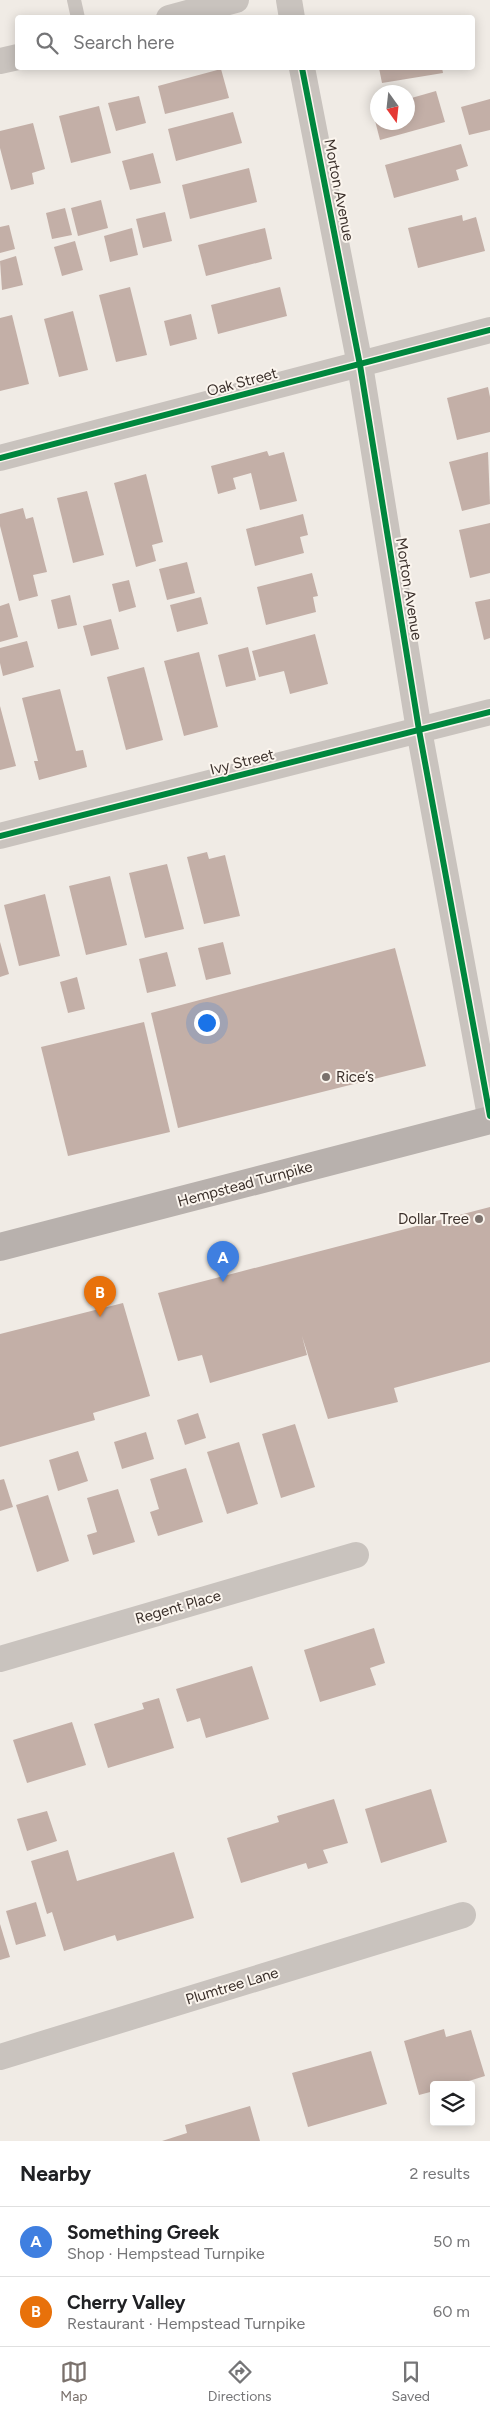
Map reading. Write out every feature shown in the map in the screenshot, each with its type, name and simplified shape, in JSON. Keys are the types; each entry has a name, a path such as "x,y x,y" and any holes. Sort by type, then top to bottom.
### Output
{"main road":[{"name":"Hempstead Turnpike","path":"0,1247 490,1120"}],"street":[{"path":"180,15 236,0"},
{"path":"289,0 292,15"},
{"path":"0,61 15,58"},
{"name":"Morton Avenue","path":"302,70 360,365 420,730 490,1116"},
{"name":"Oak Street","path":"0,458 490,330"},
{"name":"Ivy Street","path":"0,836 490,712"},
{"name":"Regent Place","path":"0,1659 356,1555"},
{"name":"Plumtree Lane","path":"0,2057 463,1915"}],"lane":[{"path":"74,0 77,15"}],"building":[{"path":"221,70 229,98 165,114 158,86"},
{"path":"379,70 442,70 443,73 382,83"},
{"path":"436,91 445,122 380,140 377,130 415,130 415,97"},
{"path":"139,96 146,123 116,131 108,103"},
{"path":"490,99 490,130 469,135 461,107"},
{"path":"99,106 111,153 71,163 59,116"},
{"path":"233,112 242,143 176,161 168,129"},
{"path":"33,123 45,169 32,173 34,184 11,190 0,148 0,131"},
{"path":"461,144 468,166 456,170 459,180 394,198 385,165"},
{"path":"153,153 161,183 130,190 122,161"},
{"path":"249,168 257,202 190,219 182,185"},
{"path":"101,200 108,228 78,236 71,208"},
{"path":"65,208 72,235 52,239 46,213"},
{"path":"165,212 172,241 143,248 136,219"},
{"path":"462,215 463,221 476,217 485,251 418,268 408,228"},
{"path":"9,225 15,249 0,253 0,227"},
{"path":"132,228 138,255 110,262 104,236"},
{"path":"265,228 272,259 206,276 198,245"},
{"path":"75,241 83,270 62,276 54,247"},
{"path":"16,256 23,285 2,290 0,261"},
{"path":"130,287 147,355 116,362 99,295"},
{"path":"280,287 287,316 218,334 211,305"},
{"path":"73,311 88,370 59,377 44,319"},
{"path":"191,314 197,339 170,346 164,321"},
{"path":"12,315 29,384 0,391 0,318"},
{"path":"488,387 490,397 490,432 457,440 447,398"},
{"path":"267,451 269,456 284,452 297,501 260,510 251,473 233,478 236,489 218,494 211,466"},
{"path":"488,452 490,504 462,511 449,462"},
{"path":"146,474 163,542 152,545 156,561 136,567 114,483"},
{"path":"87,491 104,555 73,563 57,498"},
{"path":"23,508 26,519 33,517 47,572 33,575 38,596 19,601 0,526 0,514"},
{"path":"303,514 308,535 300,537 304,553 255,566 246,529"},
{"path":"490,523 490,573 470,578 459,530"},
{"path":"187,562 195,593 167,600 159,569"},
{"path":"312,573 318,596 313,597 316,612 266,625 257,587"},
{"path":"129,580 136,607 119,612 112,584"},
{"path":"70,595 77,625 58,629 51,600"},
{"path":"201,597 208,624 177,632 170,605"},
{"path":"490,599 490,638 484,640 475,602"},
{"path":"9,603 18,637 0,642 0,606"},
{"path":"111,619 119,649 91,656 83,626"},
{"path":"315,634 328,684 290,694 284,671 259,677 252,651"},
{"path":"27,641 34,667 3,676 0,663 0,648"},
{"path":"248,647 256,680 226,687 218,655"},
{"path":"199,652 218,727 184,736 164,661"},
{"path":"144,667 163,740 126,750 107,677"},
{"path":"60,689 76,751 83,750 87,767 39,780 34,761 38,761 22,698"},
{"path":"0,706 16,766 0,770"},
{"path":"207,852 209,859 225,855 240,916 204,924 187,857"},
{"path":"167,864 184,929 145,938 129,873"},
{"path":"110,876 127,945 86,955 69,886"},
{"path":"45,894 60,956 19,966 4,905"},
{"path":"0,942 9,974 0,977"},
{"path":"223,942 231,974 206,980 198,948"},
{"path":"395,948 426,1066 178,1128 151,1013"},
{"path":"167,952 176,986 147,993 139,959"},
{"path":"77,977 85,1009 68,1013 60,982"},
{"path":"144,1022 170,1132 68,1156 41,1047"},
{"path":"490,1207 490,1362 394,1388 398,1402 328,1419 302,1336 307,1355 210,1383 202,1355 178,1361 158,1293"},
{"path":"123,1303 150,1396 93,1413 95,1420 0,1447 0,1334"},
{"path":"198,1413 206,1438 185,1445 177,1420"},
{"path":"295,1424 315,1487 281,1498 262,1434"},
{"path":"146,1432 154,1459 122,1469 114,1442"},
{"path":"239,1442 258,1504 227,1514 207,1452"},
{"path":"78,1451 88,1481 58,1491 49,1460"},
{"path":"186,1468 203,1522 158,1536 150,1512 159,1509 150,1479"},
{"path":"4,1479 13,1507 0,1511 0,1480"},
{"path":"118,1489 135,1542 93,1555 87,1535 97,1532 87,1498"},
{"path":"48,1495 69,1561 37,1572 16,1505"},
{"path":"374,1628 385,1663 370,1668 376,1685 320,1702 304,1650"},
{"path":"252,1666 269,1719 206,1738 200,1718 187,1722 176,1689"},
{"path":"159,1698 174,1748 108,1768 94,1724 144,1709 142,1703"},
{"path":"72,1722 86,1765 27,1783 13,1740"},
{"path":"431,1789 447,1842 381,1863 365,1809"},
{"path":"334,1799 348,1843 323,1850 328,1863 308,1869 306,1863 241,1883 227,1838 279,1822 277,1816"},
{"path":"47,1811 57,1841 27,1851 17,1819"},
{"path":"68,1850 77,1881 174,1852 194,1918 117,1941 115,1935 64,1951 52,1912 47,1914 31,1861"},
{"path":"36,1902 46,1936 16,1945 6,1911"},
{"path":"0,1924 10,1957 0,1960"},
{"path":"444,2029 446,2037 471,2030 485,2076 469,2081 430,2081 430,2092 419,2095 404,2041"},
{"path":"371,2051 387,2104 308,2127 292,2073"},
{"path":"250,2106 260,2141 162,2141 187,2133 185,2125"}],"cycle path":[{"path":"302,70 360,365 419,730 490,1116"},
{"path":"0,458 490,330"},
{"path":"0,836 490,712"}],"place":[{"name":"Rice’s","path":"326,1077"},
{"name":"Dollar Tree","path":"479,1219"},
{"name":"Something Greek","path":"223,1282"},
{"name":"Cherry Valley","path":"100,1317"}]}
